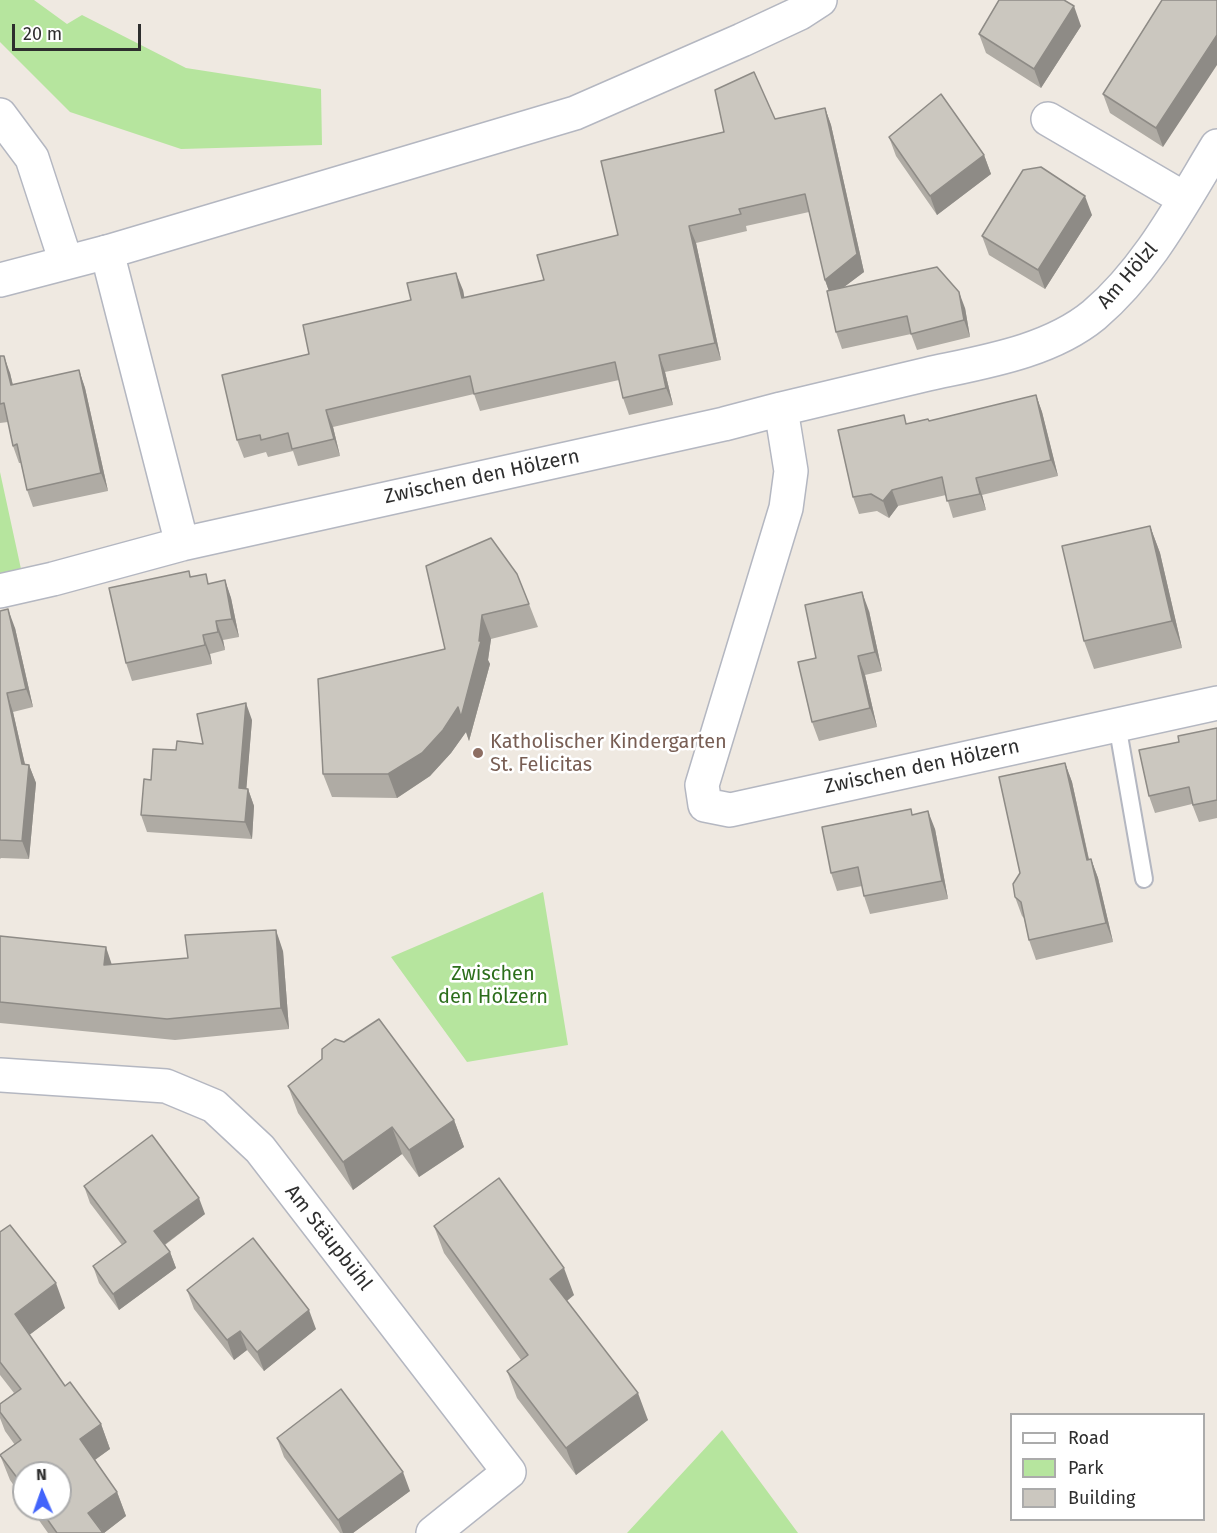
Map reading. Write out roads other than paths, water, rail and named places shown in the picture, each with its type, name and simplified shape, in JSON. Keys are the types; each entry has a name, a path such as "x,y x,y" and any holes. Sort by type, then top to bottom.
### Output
{"street":[{"path":"0,280 107,252 575,113 742,40 800,13 820,0"},
{"path":"0,115 32,158 66,262"},
{"path":"1048,119 1185,199"},
{"name":"Am Hölzl","path":"998,358 1041,344 1071,330 1094,315 1127,283 1154,249 1217,146"},
{"path":"107,252 182,544"},
{"name":"Zwischen den Hölzern","path":"0,591 182,544 724,424 998,358"},
{"name":"Zwischen den Hölzern","path":"781,409 791,471 786,508 702,785 705,805 730,810 1217,703"},
{"name":"Am Stäupbühl","path":"0,1075 166,1086 214,1106 260,1149 509,1472 434,1533"}],"lane":[{"path":"1117,724 1144,879"}],"place":[{"name":"Katholischer Kindergarten St. Felicitas","path":"478,753"}]}
